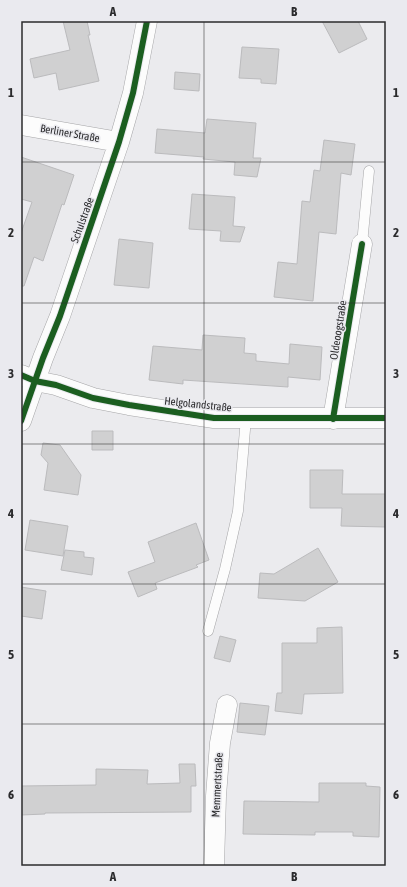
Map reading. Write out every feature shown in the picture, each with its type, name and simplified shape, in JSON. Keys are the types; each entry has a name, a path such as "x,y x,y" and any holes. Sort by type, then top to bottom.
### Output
{"street":[{"name":"Schulstraße","path":"21,421 28,378 60,316 119,142 133,93 147,21"},
{"name":"Berliner Straße","path":"21,125 119,142"},
{"name":"Oldeoogstraße","path":"333,419 362,244"},
{"name":"Helgolandstraße","path":"28,378 56,385 93,398 214,418 386,418"},
{"name":"Memmertstraße","path":"214,866 216,796 220,743 227,705"}],"lane":[{"name":"Oldeoogstraße","path":"362,244 369,171"},
{"path":"208,631 225,569 238,511 246,418"}],"building":[{"path":"63,21 87,21 90,35 88,35 99,81 59,90 56,73 34,78 30,59 70,50"},
{"path":"322,21 358,21 367,39 339,53"},
{"path":"242,47 279,49 276,84 261,83 261,79 239,78"},
{"path":"175,72 200,74 199,91 174,89"},
{"path":"207,119 256,123 253,158 261,158 257,177 234,175 235,162 203,159 204,157 155,153 157,129 205,133"},
{"path":"324,140 355,144 351,175 341,173 336,234 319,232 313,301 274,297 278,262 297,264 302,201 310,202 314,170 320,171"},
{"path":"21,157 74,175 64,205 62,204 43,261 34,257 24,286 21,286 21,233 32,202 21,199"},
{"path":"192,194 235,197 233,226 245,227 240,242 220,241 221,231 189,229"},
{"path":"119,239 153,243 149,288 114,285"},
{"path":"203,335 245,338 244,353 256,354 256,361 289,364 290,344 322,347 320,380 288,377 288,387 183,380 183,384 149,380 153,346 202,350"},
{"path":"92,431 113,431 113,450 92,450"},
{"path":"43,443 60,445 81,475 78,495 44,490 48,463 41,455"},
{"path":"310,470 343,470 342,494 386,494 386,527 341,526 342,508 310,508"},
{"path":"30,520 68,526 63,556 25,550"},
{"path":"196,523 209,560 196,565 198,567 155,583 157,589 138,597 128,572 155,562 148,542"},
{"path":"318,548 338,582 305,601 258,598 260,573 274,574"},
{"path":"65,550 84,552 84,557 94,558 92,575 61,570"},
{"path":"21,587 46,591 42,619 21,616"},
{"path":"342,627 343,693 304,694 302,714 275,711 277,693 282,693 282,643 317,643 317,628"},
{"path":"220,636 236,640 230,662 214,658"},
{"path":"240,703 269,706 265,735 237,732"},
{"path":"179,764 195,764 196,786 191,786 191,812 45,813 21,815 21,786 96,785 96,769 148,770 147,784 180,783"},
{"path":"319,783 366,783 366,786 380,787 379,837 353,836 353,832 315,832 315,835 243,834 244,801 319,802"}],"cycle path":[{"path":"21,421 43,358 60,316 119,142 133,93 147,21"},
{"path":"333,419 362,244"},
{"path":"21,375 35,381 56,385 93,398 214,418 386,418"}]}
